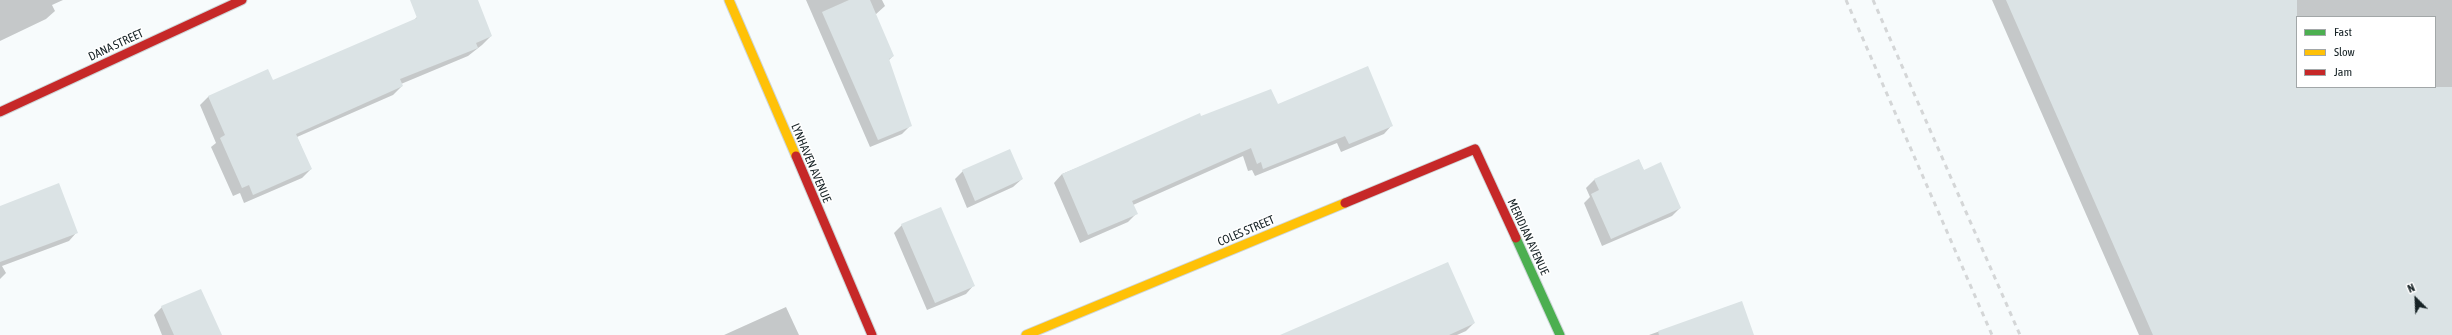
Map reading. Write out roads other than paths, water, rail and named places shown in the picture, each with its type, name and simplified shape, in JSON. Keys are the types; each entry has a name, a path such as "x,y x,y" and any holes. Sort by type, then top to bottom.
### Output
{"street":[{"name":"DANA STREET","path":"0,112 242,0"},
{"name":"LYNHAVEN AVENUE","path":"729,0 872,335"},
{"name":"COLES STREET","path":"1026,335 1475,149"},
{"name":"MERIDIAN AVENUE","path":"1475,149 1560,335"}],"railway":[{"path":"1846,0 1992,335"},
{"path":"1873,0 2020,335"}]}
